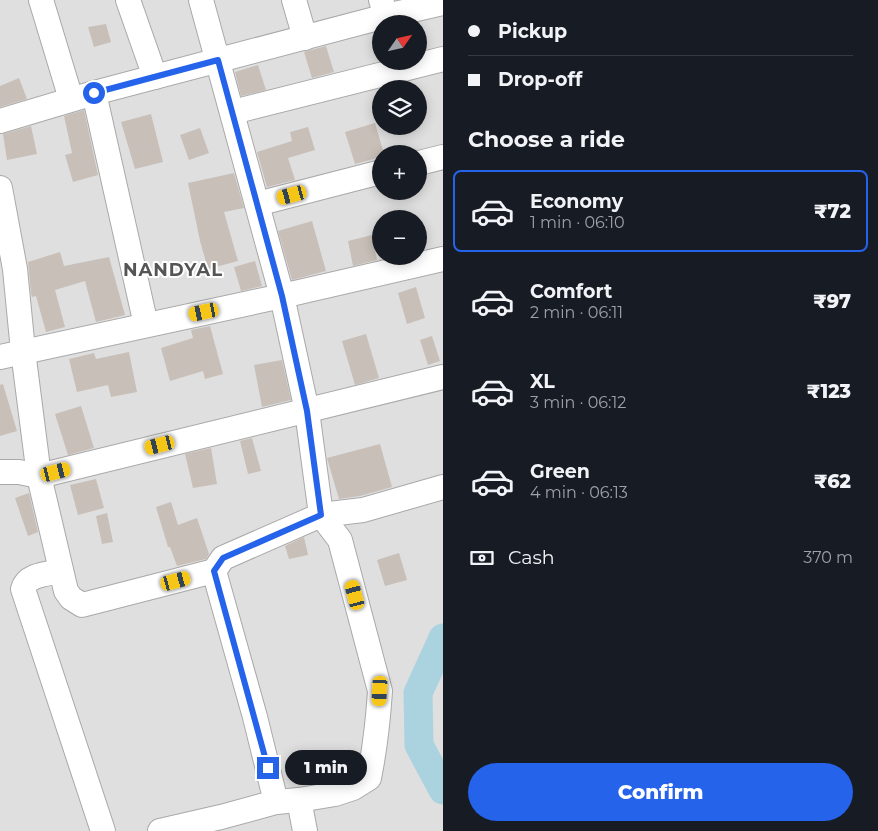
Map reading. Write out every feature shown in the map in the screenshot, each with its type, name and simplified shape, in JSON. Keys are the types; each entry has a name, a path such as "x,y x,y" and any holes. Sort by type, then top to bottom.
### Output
{"street":[{"path":"41,0 82,96 146,325"},
{"path":"128,0 155,77"},
{"path":"160,831 288,801 334,794 354,788 369,778 377,731 380,691 340,540 321,515 307,411 282,296 201,0"},
{"path":"294,0 305,38"},
{"path":"0,121 82,96 305,38 384,8 443,3"},
{"path":"233,112 443,59"},
{"path":"427,161 443,157"},
{"path":"257,204 372,174"},
{"path":"0,188 7,270 23,352 39,476 66,591 71,598 82,605 214,571 223,558 321,515 363,510 443,488"},
{"path":"0,357 443,259"},
{"path":"0,472 19,472 39,476 443,377"},
{"path":"61,571 30,578 24,583 23,589 103,831"},
{"path":"214,571 255,716 288,801 305,831"}],"shaded area":[{"path":"0,0 443,0 443,831 0,831"}],"building":[{"path":"106,24 111,42 94,47 88,27"},
{"path":"326,46 334,72 312,78 304,52"},
{"path":"258,65 266,90 241,96 235,72"},
{"path":"19,78 27,99 0,107 0,86"},
{"path":"84,110 98,175 73,182 65,155 72,153 64,116"},
{"path":"151,114 163,162 135,169 121,122"},
{"path":"372,124 372,135 378,135 381,145 372,145 372,159 355,164 345,132"},
{"path":"31,126 37,154 7,160 3,134"},
{"path":"308,127 315,150 288,158 295,180 267,187 257,152 292,141 290,132"},
{"path":"200,128 209,153 189,160 180,135"},
{"path":"234,173 244,208 224,212 238,261 208,269 188,183"},
{"path":"312,221 326,271 292,280 278,231"},
{"path":"372,235 372,261 353,266 348,241"},
{"path":"60,252 64,266 109,257 125,315 96,322 85,281 55,290 65,327 46,332 36,296 32,297 28,262"},
{"path":"255,261 262,286 241,291 234,267"},
{"path":"416,287 425,318 407,324 398,293"},
{"path":"210,326 223,374 205,379 203,371 170,381 161,348 193,338 191,330"},
{"path":"366,334 379,378 355,385 342,341"},
{"path":"432,336 440,361 428,365 420,340"},
{"path":"129,352 137,392 111,397 108,385 77,392 69,359 94,353 96,359"},
{"path":"282,360 291,400 262,407 254,365"},
{"path":"3,384 17,431 0,436 0,385"},
{"path":"81,406 94,448 68,455 55,414"},
{"path":"252,438 261,471 248,474 240,441"},
{"path":"380,444 392,487 360,496 339,499 327,458"},
{"path":"211,448 217,484 193,488 185,454"},
{"path":"96,479 104,508 78,515 70,485"},
{"path":"29,493 38,532 28,536 15,498"},
{"path":"171,502 178,525 197,518 209,554 206,559 177,566 170,547 168,547 156,507"},
{"path":"107,513 113,542 102,544 96,516"},
{"path":"304,537 308,555 289,559 285,546"},
{"path":"399,553 407,580 385,586 377,560"}],"waterway":[{"path":"443,638 418,693 419,745 443,790"}],"district":[{"name":"NANDYAL","path":"173,270"}],"route":[{"path":"94,93 218,60 282,296 307,411 321,515 223,558 214,571 268,768"}]}
